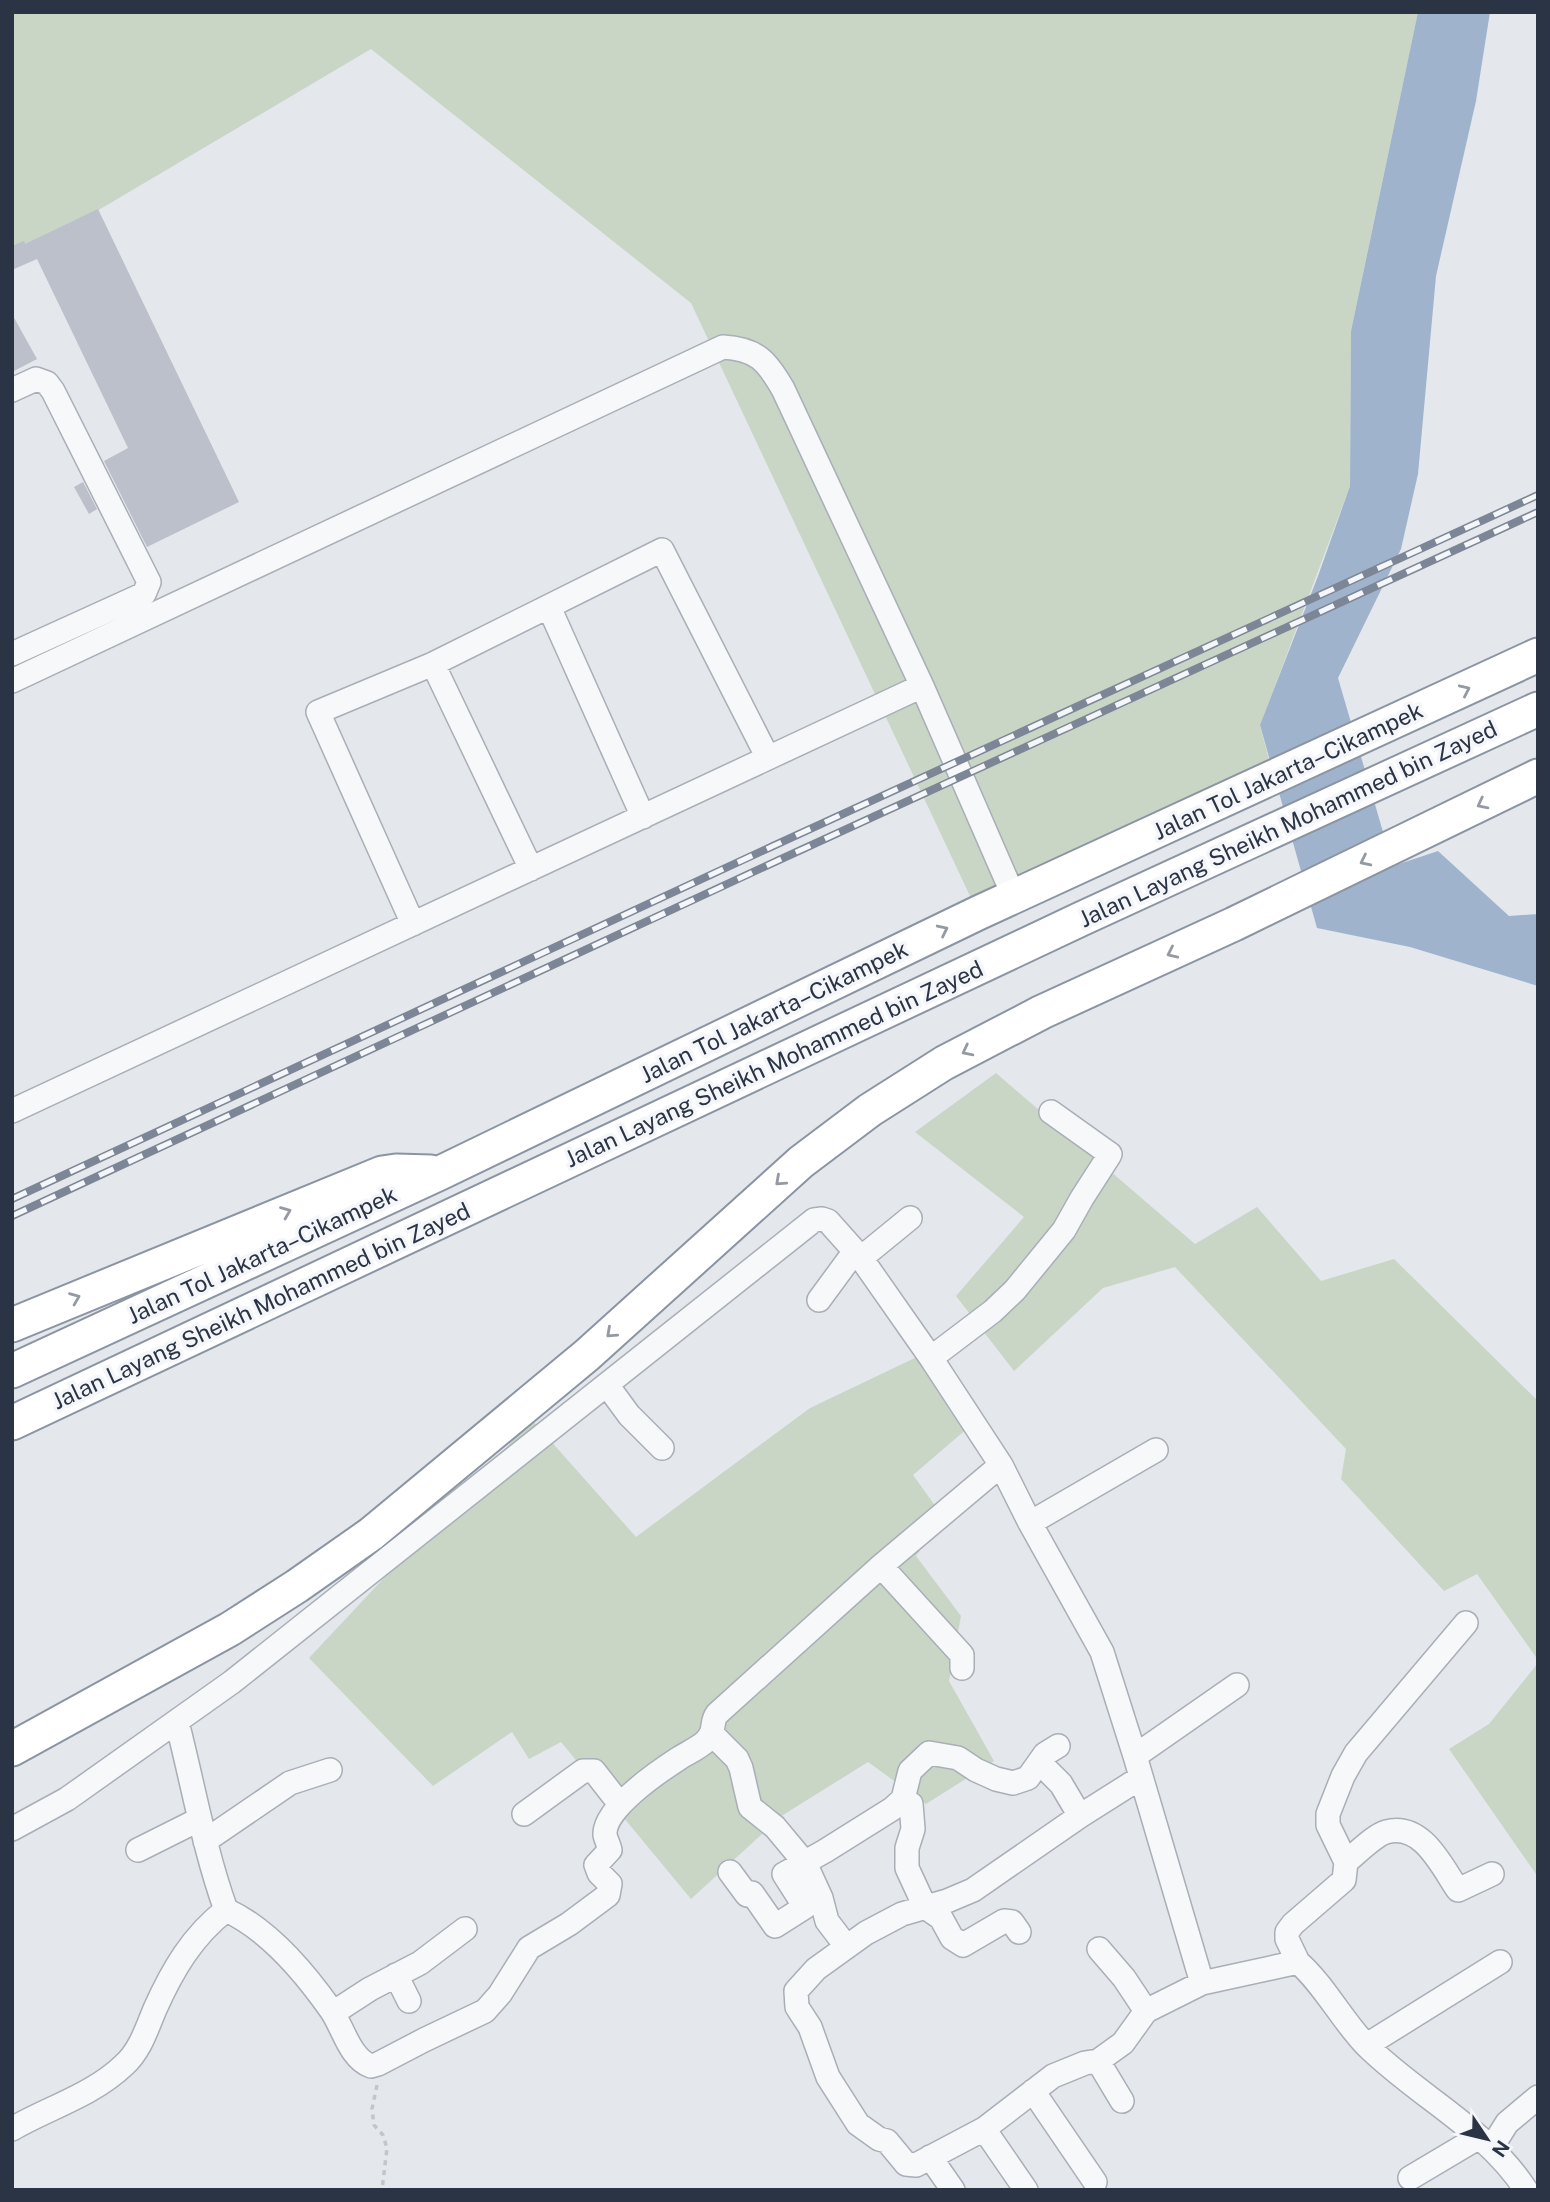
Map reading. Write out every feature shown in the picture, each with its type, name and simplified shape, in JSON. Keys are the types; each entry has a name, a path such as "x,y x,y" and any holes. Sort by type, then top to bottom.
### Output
{"highway":[{"name":"Jalan Tol Jakarta–Cikampek","path":"12,1371 440,1173 1014,897 1538,655"},
{"name":"Jalan Layang Sheikh Mohammed bin Zayed","path":"12,1389 1538,688"},
{"name":"Jalan Layang Sheikh Mohammed bin Zayed","path":"12,1423 1081,919 1538,709"},
{"path":"12,1436 963,999 1538,728"},
{"path":"12,1749 230,1629 371,1534 587,1355 801,1162 870,1110 944,1063 1042,1012 1234,924 1538,776"},
{"path":"12,1325 382,1173 440,1173"}],"street":[{"path":"12,681 723,347 747,351 762,359 773,371 922,687 1014,897"},
{"path":"12,390 36,379 47,383 53,391 149,582 144,594 12,654"},
{"path":"413,924 318,712 433,664 662,550 768,758"},
{"path":"549,607 643,817"},
{"path":"433,664 531,869"},
{"path":"12,1111 922,687"},
{"path":"931,1358 993,1311 1015,1290 1064,1230 1108,1156 1107,1152 1051,1112"},
{"path":"819,1300 858,1254 910,1218"},
{"path":"12,1829 67,1799 232,1682 814,1220 822,1219 828,1221 858,1254 1001,1465 1102,1652 1202,1983"},
{"path":"607,1385 629,1415 662,1448"},
{"path":"1030,1522 1156,1450"},
{"path":"177,1722 215,1880 226,1910 253,1924 303,1973 333,2013 357,2058 371,2066 485,2011 500,1994 529,1948 569,1924 608,1895 610,1884 599,1873 596,1865 610,1850 605,1837 606,1825 619,1804 676,1760 701,1745 712,1734 713,1720 718,1714 881,1566 1001,1465"},
{"path":"881,1566 962,1654 962,1668"},
{"path":"1466,1623 1356,1753 1343,1776 1328,1814 1328,1825 1346,1862 1344,1880 1293,1924 1287,1932 1287,1939 1298,1962 1313,1976 1343,2018 1367,2045 1485,2142 1526,2190"},
{"path":"1237,1685 1080,1816 973,1890 956,1898 902,1914 846,1946 816,1969 796,1991 797,2007 810,2027 828,2077 859,2124 879,2139 887,2141 906,2164 916,2165 984,2129 1053,2076 1085,2063 1098,2061 1122,2043 1146,2011 1202,1983 1298,1962"},
{"path":"712,1734 737,1759 750,1807 775,1827 805,1863 821,1898 827,1921 846,1946"},
{"path":"730,1872 747,1895 752,1893 775,1927 805,1907 784,1874 892,1809 903,1799 910,1770 929,1754 958,1758 976,1770 1013,1783 1028,1779 1045,1754 1058,1746"},
{"path":"1040,1762 1061,1784 1080,1816"},
{"path":"138,1850 203,1830 290,1783 330,1770"},
{"path":"524,1814 583,1771 590,1770 594,1771 619,1804"},
{"path":"903,1799 911,1804 913,1829 907,1848 907,1868 925,1907 941,1918 952,1938 963,1945 1004,1921 1012,1922 1019,1933"},
{"path":"1346,1862 1384,1832 1401,1830 1420,1837 1458,1889 1492,1874"},
{"path":"12,2129 87,2091 125,2065 145,2033 175,1967 203,1930 226,1910"},
{"path":"333,2013 370,1989 420,1963 465,1929"},
{"path":"1100,1949 1146,2011"},
{"path":"1367,2045 1500,1962"},
{"path":"396,1975 409,2001"},
{"path":"1098,2061 1122,2101"},
{"path":"1033,2091 1095,2182"},
{"path":"1409,2178 1485,2142 1538,2097"},
{"path":"984,2129 1026,2190"},
{"path":"930,2157 953,2190"}],"path":[{"path":"371,2066 377,2087 372,2109 374,2125 383,2135 387,2148 382,2190"}],"green space":[{"path":"12,12 1418,12 1351,331 1350,486 1260,726 1274,778 978,913 691,303 371,49 102,208 12,253"},
{"path":"996,1073 1195,1244 1257,1207 1321,1281 1394,1259 1538,1401 1538,1660 1477,1574 1444,1591 1341,1479 1346,1449 1175,1267 1103,1288 1014,1371 956,1296 1024,1217 915,1132"},
{"path":"919,1356 969,1427 913,1475 944,1518 916,1556 961,1616 949,1681 994,1761 926,1804 868,1762 783,1815 691,1899 561,1742 529,1759 512,1732 433,1786 309,1658 532,1420 636,1537 810,1408"},
{"path":"1538,1663 1538,1877 1449,1749 1489,1724"}],"water":[{"path":"1418,12 1490,12 1476,101 1436,276 1418,474 1401,549 1338,678 1393,866 1438,851 1509,916 1538,914 1538,986 1410,947 1317,928 1260,725 1350,486 1351,331"}],"building":[{"path":"98,209 239,502 147,547 104,461 128,448 37,259 12,270 12,246 24,241 25,244"},
{"path":"12,314 37,359 12,372"},
{"path":"83,482 97,509 89,514 74,487"}],"railway":[{"path":"12,1199 1538,495"},
{"path":"12,1216 1538,512"}]}
